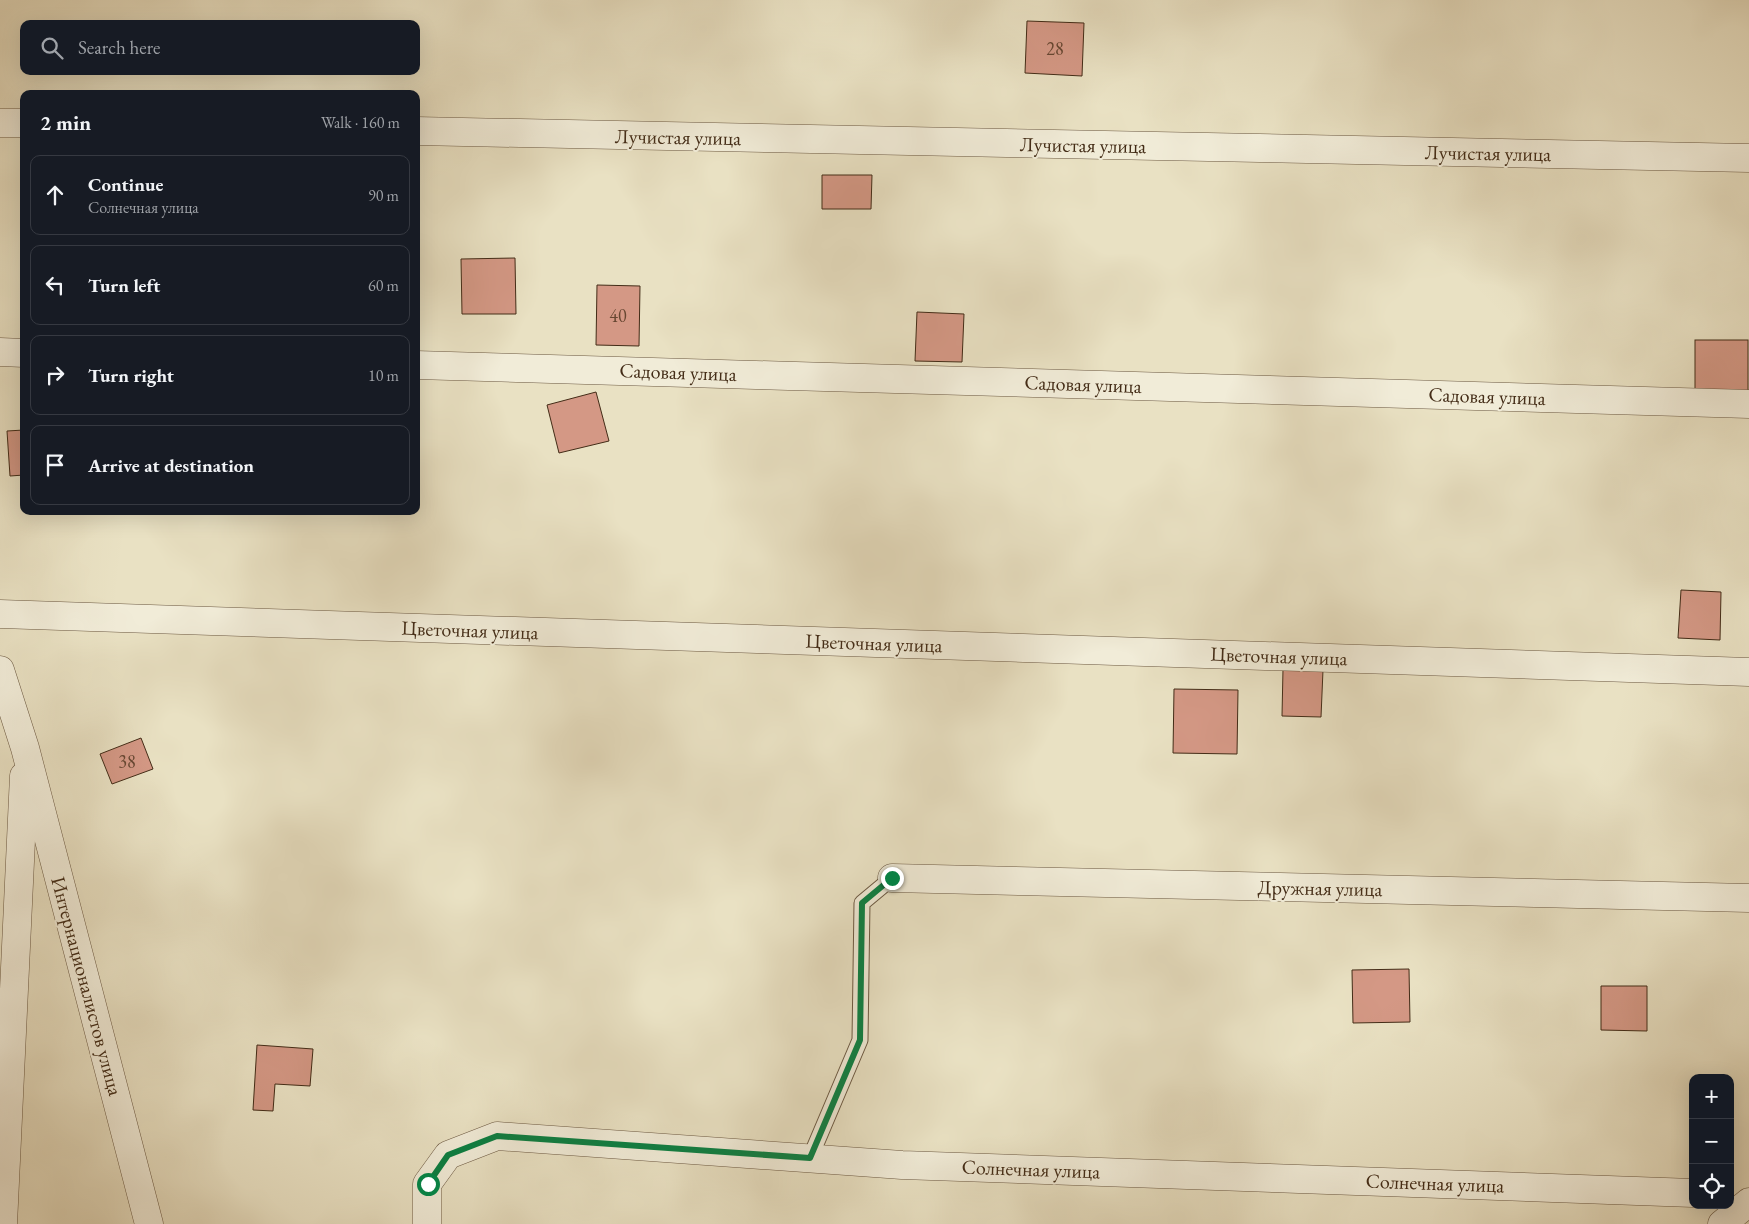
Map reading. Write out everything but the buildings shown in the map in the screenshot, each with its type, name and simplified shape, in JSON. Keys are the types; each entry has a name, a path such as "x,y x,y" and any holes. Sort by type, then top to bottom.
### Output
{"street":[{"path":"0,123 20,124"},
{"name":"Лучистая улица","path":"420,131 1749,158"},
{"path":"0,352 20,353"},
{"name":"Садовая улица","path":"420,365 1749,404"},
{"name":"Цветочная улица","path":"0,614 1749,672"},
{"name":"Интернационалистов улица","path":"0,670 26,748 149,1224"},
{"path":"3,1224 26,748"},
{"name":"Дружная улица","path":"892,878 1749,898"},
{"name":"Солнечная улица","path":"427,1224 428,1184 448,1155 497,1136 902,1165 1689,1192"},
{"path":"1734,1194 1749,1194"},
{"path":"1722,1224 1749,1202"}],"lane":[{"path":"810,1158 860,1040 862,903 892,878"}],"route":[{"path":"428,1184 448,1155 497,1136 810,1158 860,1040 862,903 892,878"}]}
